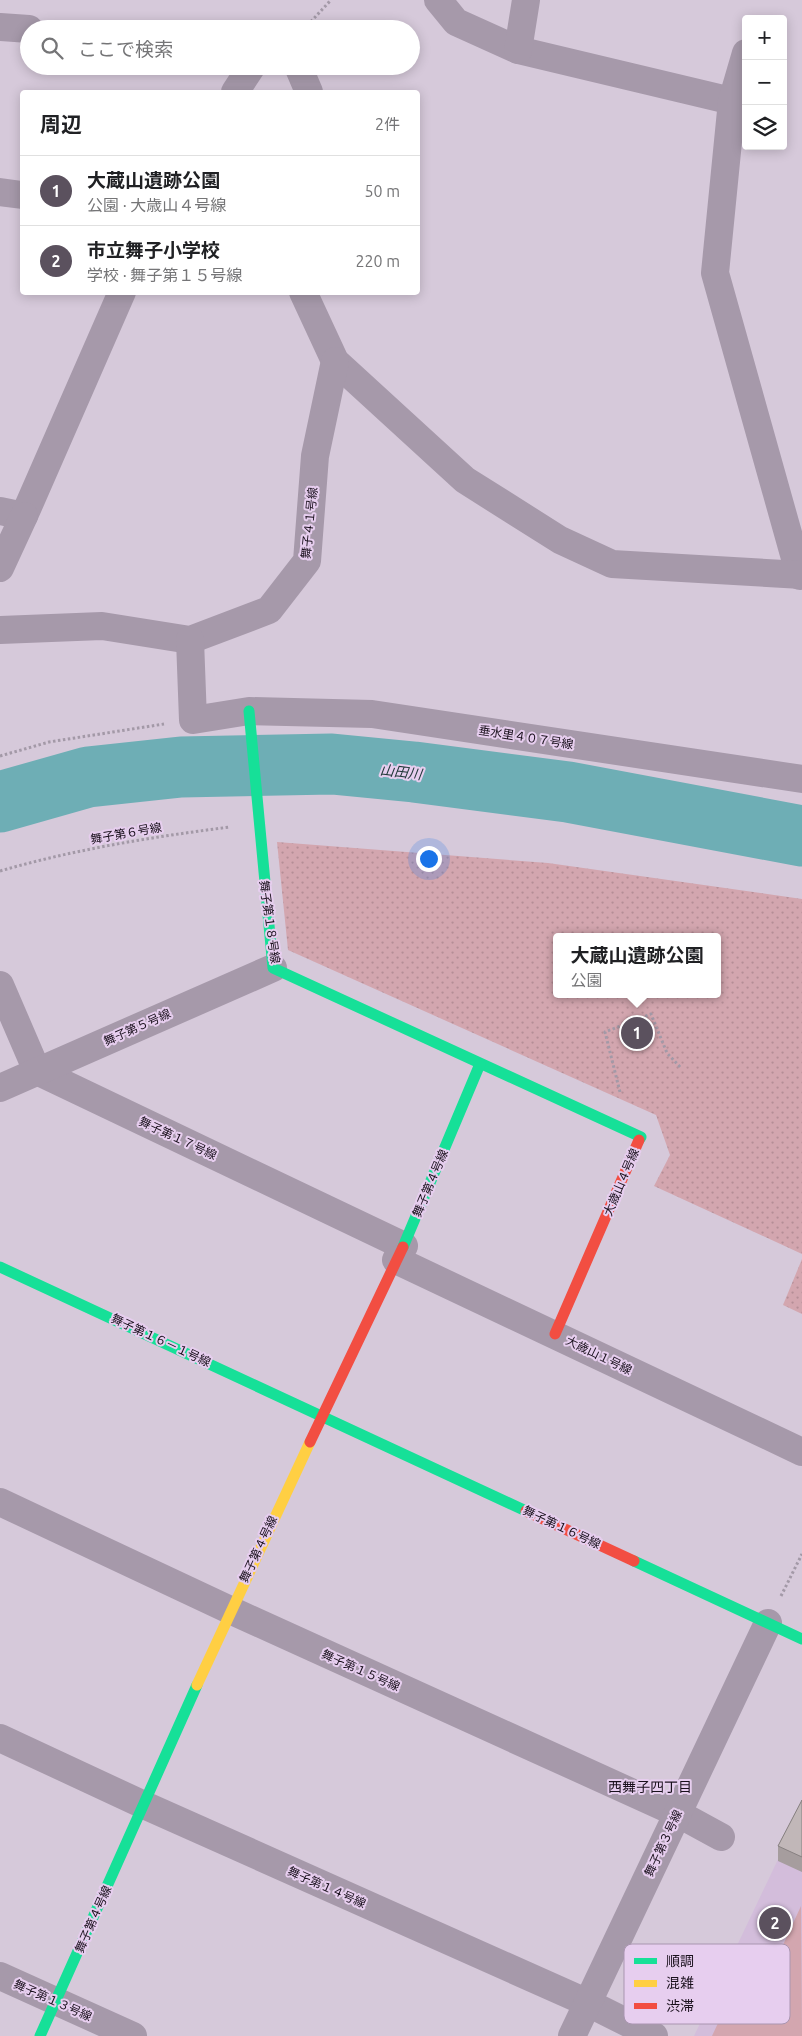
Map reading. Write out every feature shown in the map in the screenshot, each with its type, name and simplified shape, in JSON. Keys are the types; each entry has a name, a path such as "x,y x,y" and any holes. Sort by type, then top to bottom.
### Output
{"street":[{"path":"438,0 456,22 518,50 732,101"},
{"path":"518,50 526,0"},
{"path":"0,27 20,28"},
{"path":"305,295 335,360 465,480 560,540 612,564 801,576 714,273 732,101 744,60"},
{"path":"236,90 246,75"},
{"path":"302,75 308,90"},
{"path":"0,192 20,195"},
{"path":"0,568 12,514 121,295"},
{"name":"舞子４１号線","path":"0,630 102,626 190,640 269,610 307,561 315,456 335,360"},
{"path":"190,640 193,720"},
{"name":"垂水里４０７号線","path":"193,720 249,712 372,714 802,779"},
{"name":"舞子第１８号線","path":"249,712 258,824 274,968 480,1064"},
{"name":"舞子第５号線","path":"0,1088 274,968"},
{"path":"0,985 37,1071"},
{"name":"大歳山４号線","path":"480,1064 640,1137 555,1334"},
{"name":"舞子第４号線","path":"40,2036 230,1610 400,1253 480,1064"},
{"name":"舞子第１７号線","path":"37,1071 400,1253"},
{"name":"大歳山１号線","path":"400,1253 555,1334 802,1452"},
{"name":"舞子第１６－１号線","path":"0,1267 322,1414"},
{"name":"舞子第１６号線","path":"322,1414 802,1639"},
{"name":"舞子第１５号線","path":"0,1502 230,1610 676,1813 721,1837"},
{"name":"舞子第３号線","path":"572,2036 676,1813 768,1623"},
{"name":"舞子第１４号線","path":"0,1738 144,1805 588,2003 624,2021"},
{"name":"舞子第１３号線","path":"0,1976 133,2036"},
{"name":"舞子第１４号線","path":"630,2024 654,2036"}],"path":[{"path":"313,20 332,0"},
{"path":"0,756 49,742 193,720"},
{"name":"舞子第６号線","path":"0,871 47,858 149,837 258,824"},
{"path":"629,1132 604,1032 651,1014 667,1053 681,1068"},
{"path":"768,1623 802,1554"}],"shaded area":[{"path":"277,842 548,863 802,899 802,1254 654,1186 670,1155 656,1115 288,950"},
{"path":"802,1259 802,1314 783,1305"},
{"path":"802,1809 802,2036 694,2036 700,2024 790,2024 790,1944 738,1944"},
{"path":"801,1906 802,2036 712,2036 718,2024 790,2024 790,1944 783,1944"}],"building":[{"path":"802,1800 802,1857 778,1846"}],"waterway":[{"name":"山田川","path":"0,802 88,777 181,767 332,764 414,772 568,792 802,836"}],"traffic: fast":[{"path":"249,711 273,968 641,1137 639,1140"},
{"path":"403,1247 480,1064"},
{"path":"0,1267 526,1511"},
{"path":"634,1561 802,1639"},
{"path":"40,2036 197,1685"}],"traffic: slow":[{"path":"197,1685 310,1442"}],"traffic: jam":[{"path":"555,1334 639,1140"},
{"path":"310,1442 403,1247"},
{"path":"526,1511 634,1561"}],"place":[{"name":"大蔵山遺跡公園","path":"637,1033"},
{"name":"市立舞子小学校","path":"775,1923"}],"district":[{"name":"西舞子四丁目","path":"650,1787"}]}
